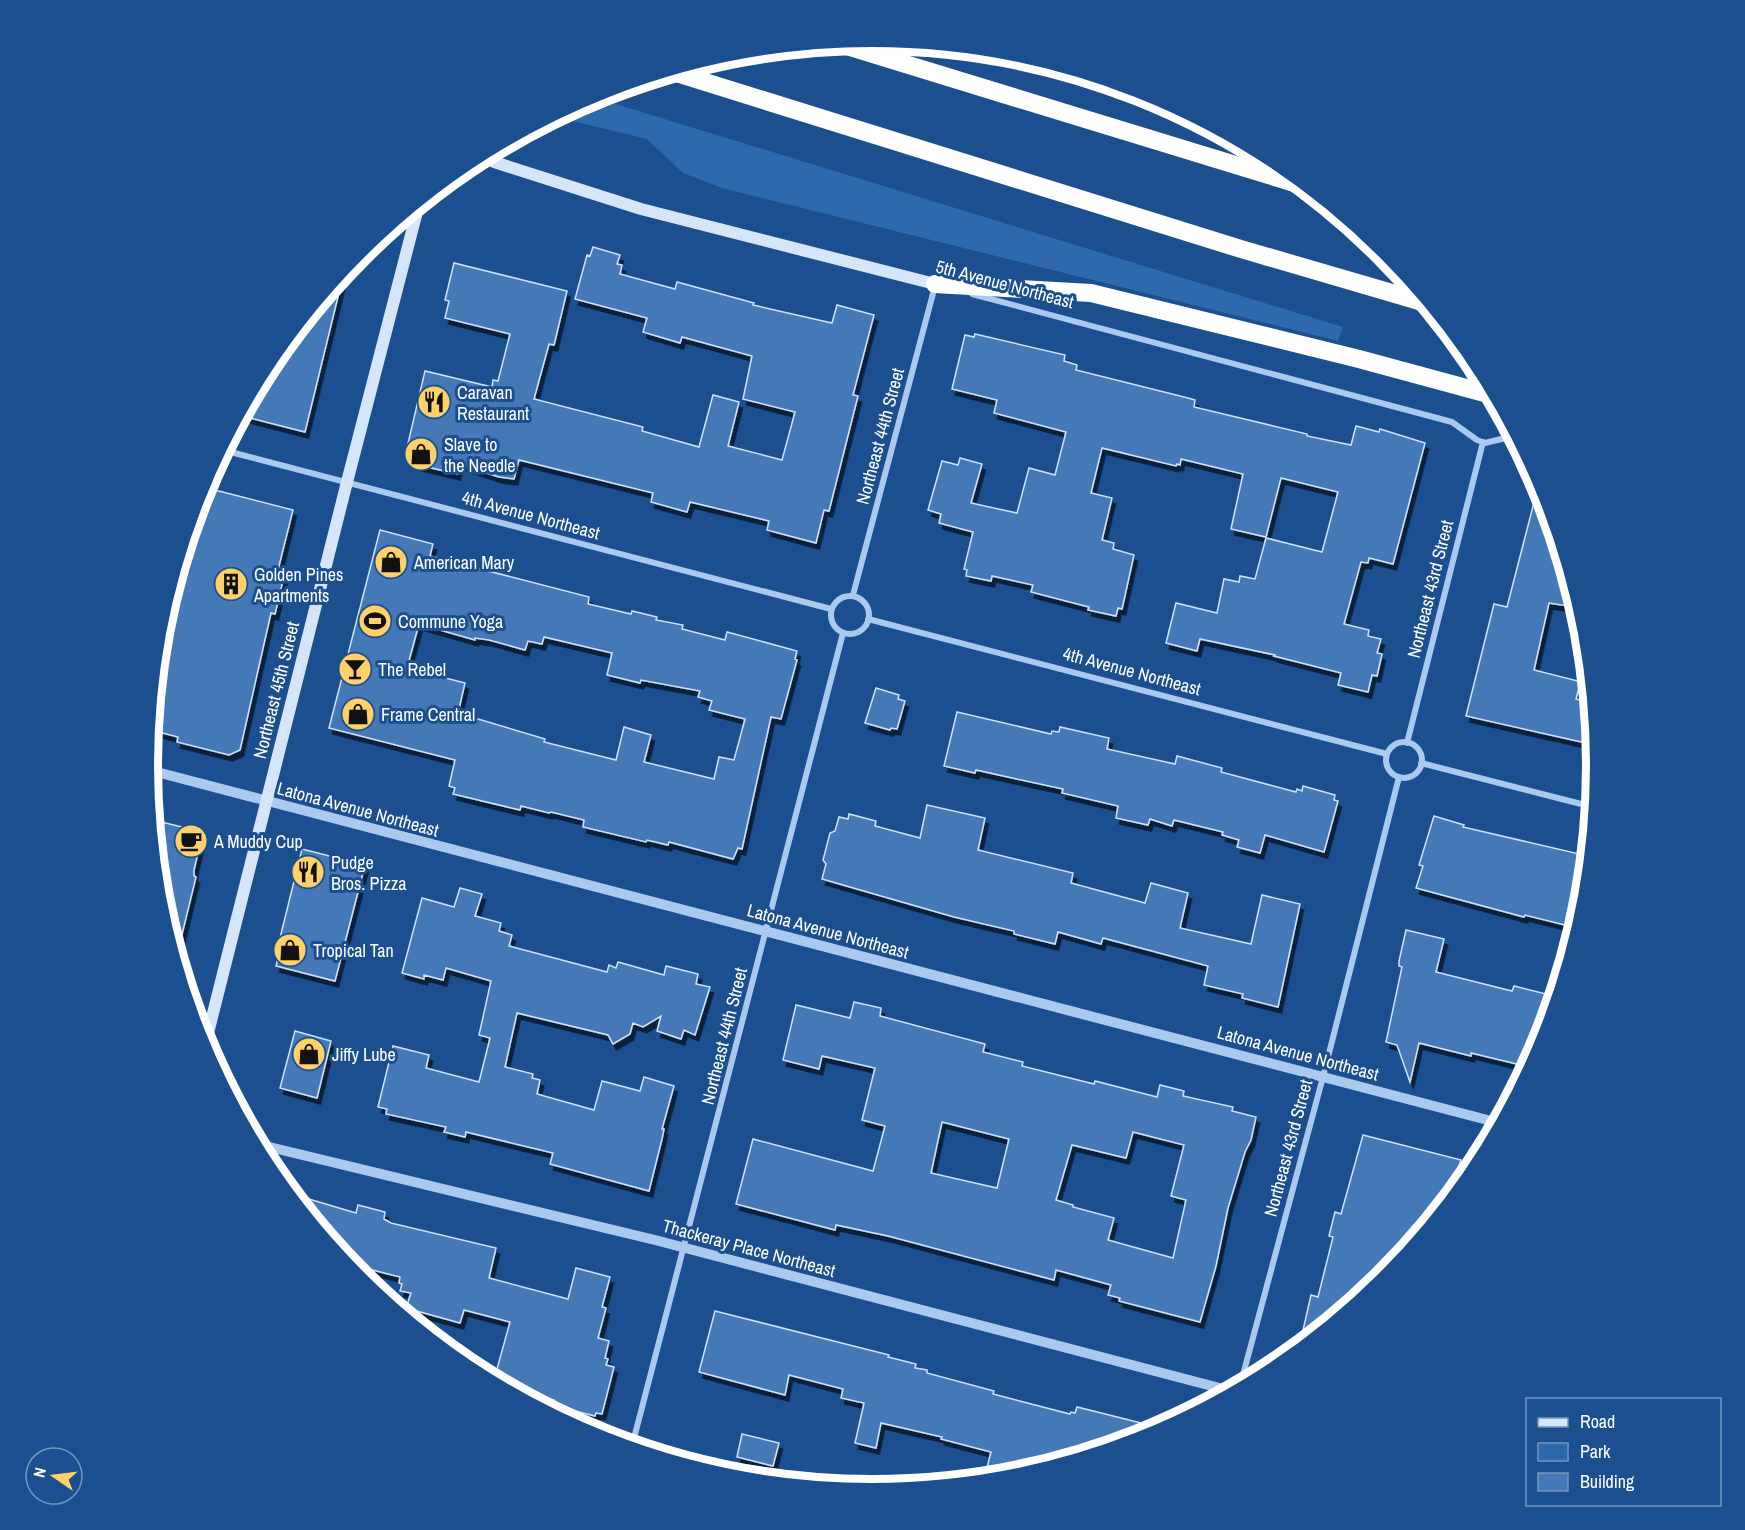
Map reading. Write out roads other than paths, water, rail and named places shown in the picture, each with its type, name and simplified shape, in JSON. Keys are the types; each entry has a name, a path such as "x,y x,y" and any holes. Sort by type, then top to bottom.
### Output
{"highway":[{"path":"864,51 1279,178"},
{"path":"685,76 1241,249 1413,299"},
{"path":"681,77 704,82"},
{"path":"935,284 1091,293 1359,359 1481,392"}],"main road":[{"name":"5th Avenue Northeast","path":"492,161 641,209 935,284"},
{"name":"Northeast 45th Street","path":"209,1028 416,217"}],"street":[{"name":"5th Avenue Northeast","path":"935,284 1452,422 1483,442"},
{"name":"Northeast 44th Street","path":"853,596 935,284"},
{"path":"1483,442 1490,443 1507,438"},
{"name":"Northeast 43rd Street","path":"1407,743 1483,442"},
{"name":"4th Avenue Northeast","path":"231,452 831,609"},
{"path":"853,596 861,598 866,603 869,609 868,619 861,631 855,634 843,633 834,626 831,620 831,609 842,597 853,596"},
{"name":"4th Avenue Northeast","path":"868,619 1387,754"},
{"name":"Northeast 44th Street","path":"634,1438 843,633"},
{"path":"1407,743 1419,751 1421,763 1413,776 1399,777 1388,769 1387,754 1392,746 1407,743"},
{"path":"1421,763 1585,805"},
{"name":"Latona Avenue Northeast","path":"158,773 1492,1121"},
{"name":"Northeast 43rd Street","path":"1243,1375 1323,1077 1399,777"},
{"name":"Thackeray Place Northeast","path":"270,1147 684,1248 1220,1388"}],"place":[{"name":"Caravan Restaurant","path":"434,402"},
{"name":"Slave to the Needle","path":"421,454"},
{"name":"American Mary","path":"391,562"},
{"name":"Golden Pines Apartments","path":"231,584"},
{"name":"Commune Yoga","path":"375,621"},
{"name":"The Rebel","path":"355,669"},
{"name":"Frame Central","path":"358,714"},
{"name":"A Muddy Cup","path":"191,841"},
{"name":"Pudge Bros. Pizza","path":"308,872"},
{"name":"Tropical Tan","path":"290,950"},
{"name":"Jiffy Lube","path":"309,1054"}]}
